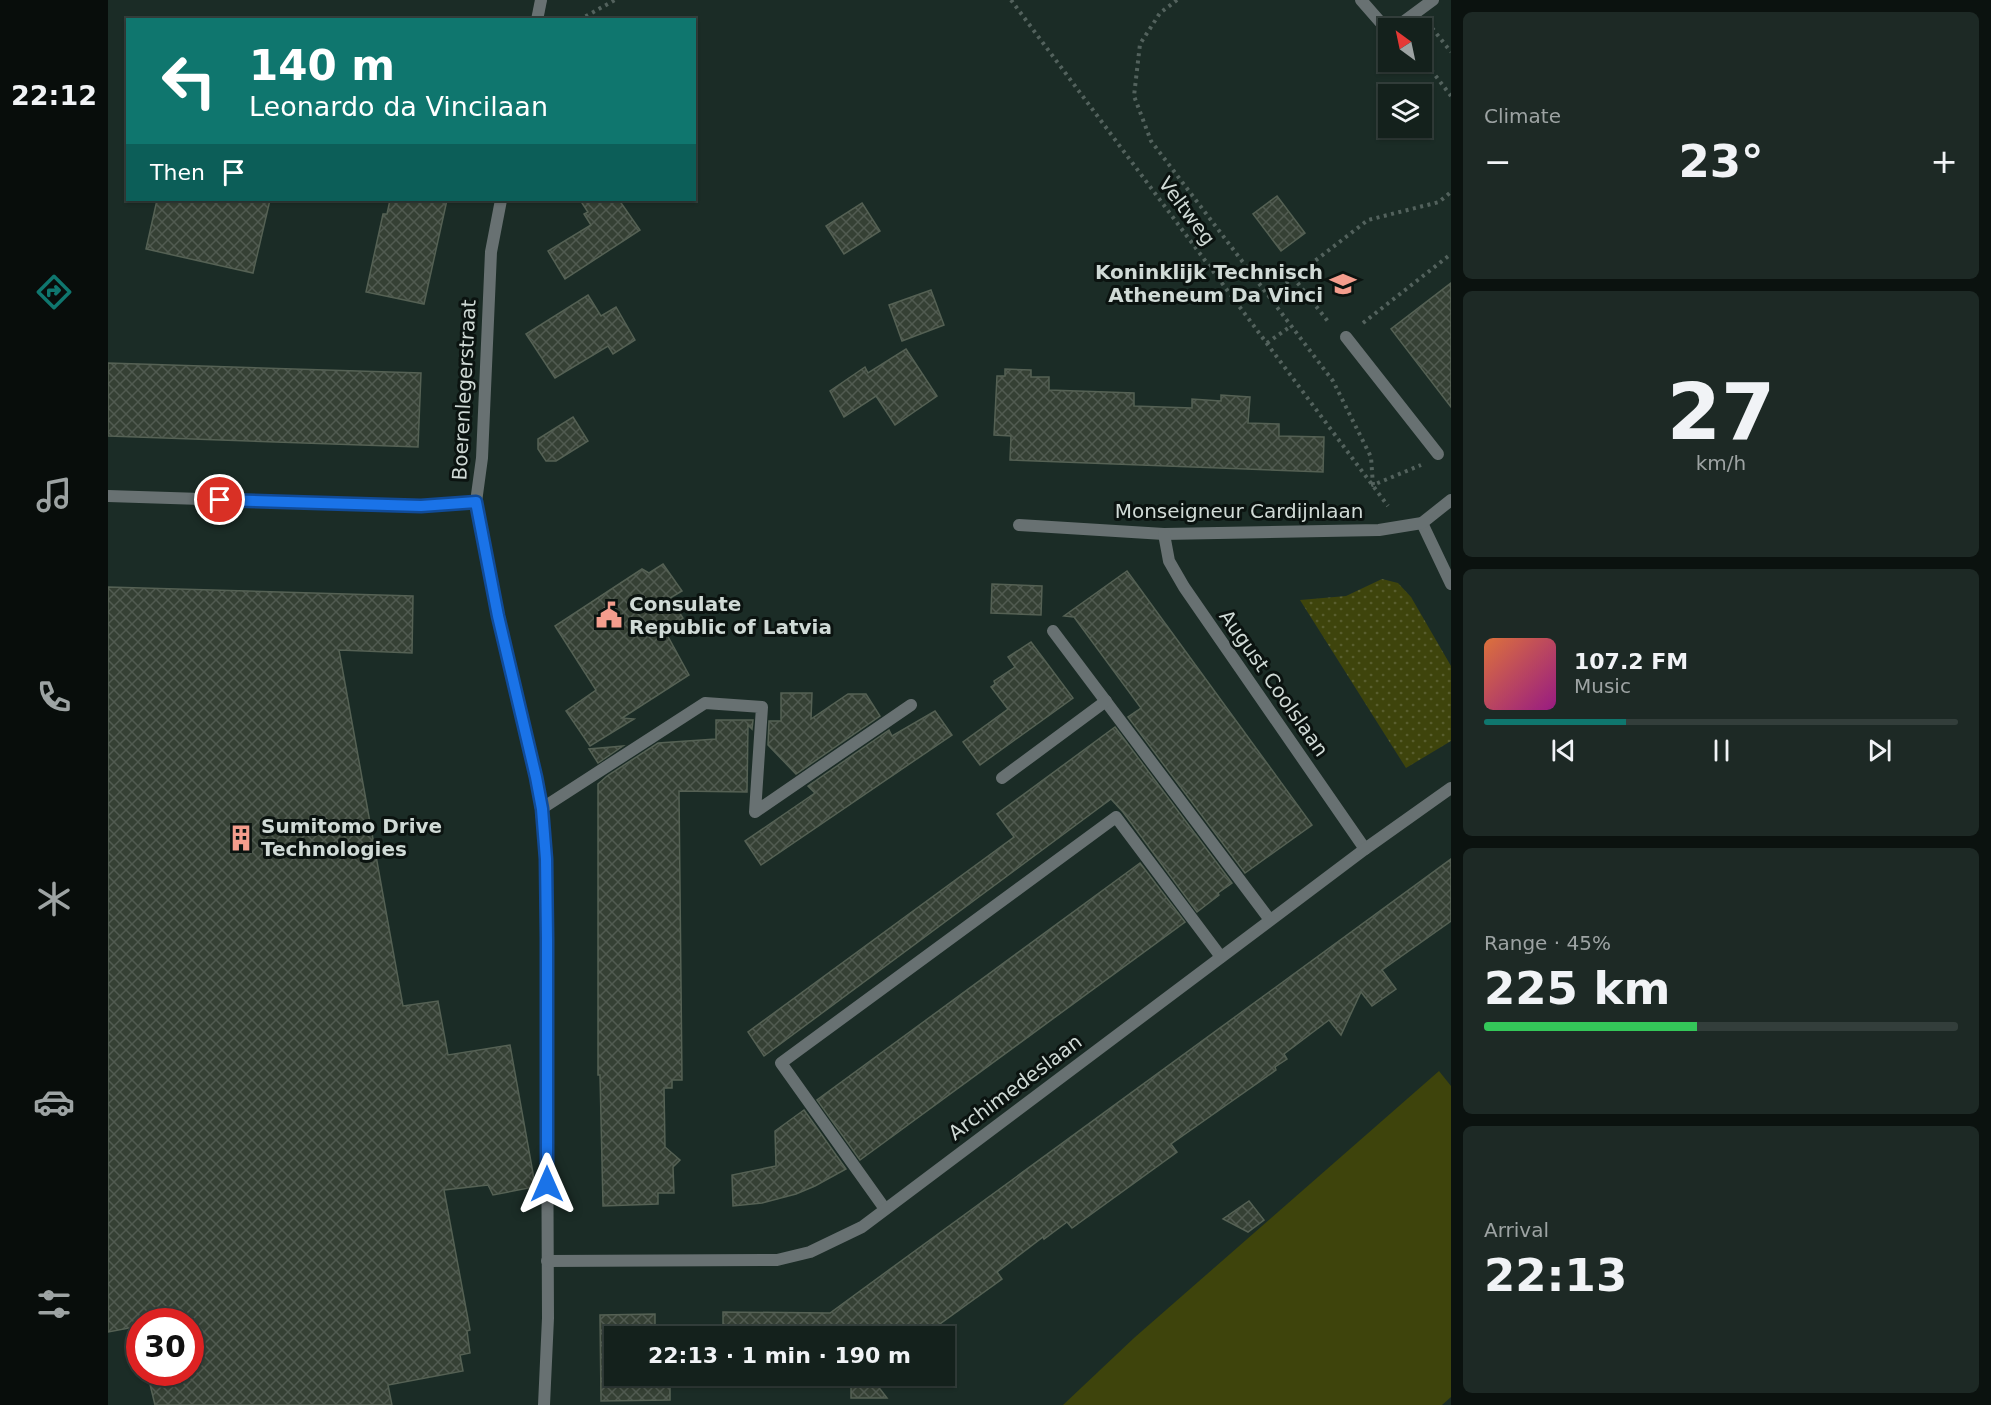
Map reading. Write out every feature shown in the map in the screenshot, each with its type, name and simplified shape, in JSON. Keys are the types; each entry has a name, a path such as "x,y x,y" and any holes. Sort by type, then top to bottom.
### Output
{"street":[{"path":"537,18 541,0"},
{"path":"1361,0 1378,19"},
{"path":"1409,18 1433,0"},
{"name":"Boerenlegerstraat","path":"501,201 490,252 482,458 476,502 498,616 536,777 542,809 546,859 548,1318 544,1405"},
{"path":"1346,337 1438,454"},
{"path":"108,496 421,506 476,502"},
{"name":"Monseigneur Cardijnlaan","path":"1019,525 1164,534 1367,530 1422,523 1451,500"},
{"path":"1422,523 1451,584"},
{"name":"August Coolslaan","path":"1164,534 1169,561 1184,587 1365,849"},
{"path":"1053,631 1270,920"},
{"path":"1002,778 1106,702"},
{"path":"542,809 705,703 762,707 755,812 911,705"},
{"name":"Archimedeslaan","path":"548,1261 777,1260 810,1252 862,1227 1365,849 1451,788"},
{"path":"885,1209 781,1063 1116,817 1221,957"}],"path":[{"path":"583,18 615,0"},
{"name":"Veltweg","path":"1011,0 1403,526"},
{"path":"1177,0 1160,13 1140,44 1134,96 1151,141 1333,381 1371,457 1373,485 1415,468 1438,454"},
{"path":"1418,11 1451,52"},
{"path":"1432,71 1451,96"},
{"path":"1268,297 1368,220 1439,202 1451,192"},
{"path":"1293,277 1342,340 1451,254"},
{"path":"1267,343 1291,326"}],"green space":[{"path":"1382,579 1398,583 1411,597 1451,666 1451,741 1406,768 1300,600 1346,596"},
{"path":"1439,1071 1451,1086 1451,1397 1442,1405 1063,1405 1134,1338"}],"building":[{"path":"1277,196 1305,233 1281,251 1253,214"},
{"path":"157,201 270,201 253,273 146,249"},
{"path":"390,201 447,201 424,304 366,292 383,214 387,214"},
{"path":"581,201 620,201 640,230 565,279 548,251 591,225 584,214 588,212"},
{"path":"862,203 880,231 844,254 826,226"},
{"path":"1451,283 1451,407 1391,329"},
{"path":"931,290 944,325 902,341 889,305"},
{"path":"588,295 601,316 616,307 635,340 613,354 608,346 555,378 526,334"},
{"path":"906,349 937,396 895,425 876,396 844,417 830,391 865,367 868,373"},
{"path":"108,363 421,373 418,447 108,436"},
{"path":"1005,369 1031,370 1031,377 1049,377 1049,390 1134,393 1134,406 1192,408 1192,399 1221,401 1221,395 1250,397 1248,423 1279,424 1279,436 1324,437 1323,472 1010,460 1011,436 994,435 997,376 1005,376"},
{"path":"573,417 588,441 556,461 546,461 538,449 538,439"},
{"path":"663,564 682,591 670,598 683,618 665,631 689,675 622,718 634,719 590,746 566,711 596,690 555,626 642,569 649,573"},
{"path":"1127,571 1312,825 1245,873 1128,717 1141,708 1074,617 1064,616"},
{"path":"992,584 1042,586 1041,615 991,613"},
{"name":"Sumitomo Drive Technologies","path":"108,587 413,596 412,653 339,650 403,1006 438,1001 448,1055 510,1045 534,1187 493,1195 488,1185 444,1190 470,1330 467,1331 470,1353 460,1355 463,1371 388,1385 392,1405 155,1405 150,1386 204,1386 204,1308 126,1308 126,1329 108,1332"},
{"path":"1031,642 1073,698 980,765 963,742 1008,709 991,687 995,684 994,681 1015,667 1008,657"},
{"path":"781,693 812,693 811,719 848,694 866,694 880,716 796,774 768,745 769,721 781,721"},
{"path":"935,711 952,735 761,865 745,841 815,793 808,786 889,730 892,736"},
{"path":"716,720 753,720 752,729 748,725 747,792 679,791 682,1080 672,1080 672,1088 664,1088 665,1147 680,1160 673,1167 674,1193 658,1193 658,1204 603,1206 600,1075 598,1075 598,784 658,743 716,739"},
{"path":"1115,727 1232,883 1197,912 1111,799 764,1056 748,1032 1014,837 997,814"},
{"path":"623,746 598,763 589,749"},
{"path":"1451,859 1451,921 1382,970 1396,989 1372,1006 1361,992 1341,1035 1329,1020 1284,1054 1287,1059 1275,1067 1276,1070 1171,1144 1177,1152 1072,1228 1067,1222 1044,1239 1043,1237 997,1272 1002,1279 937,1326 723,1326 723,1312 830,1313"},
{"path":"1140,863 1185,922 860,1160 817,1100"},
{"path":"804,1110 846,1169 796,1194 762,1203 733,1206 732,1175 776,1166 775,1131"},
{"path":"1249,1201 1264,1220 1248,1232 1223,1219"},
{"path":"655,1314 655,1326 604,1326 604,1386 670,1386 670,1400 601,1401 600,1315"},
{"path":"851,1386 878,1386 887,1398 851,1398"}],"place":[{"name":"Koninklijk Technisch Atheneum Da Vinci","path":"1343,284"},
{"name":"Consulate Republic of Latvia","path":"609,615"},
{"name":"Sumitomo Drive Technologies","path":"241,838"}],"route":[{"path":"220,500 421,506 476,502 498,616 542,809 546,859 547,1184"}]}
